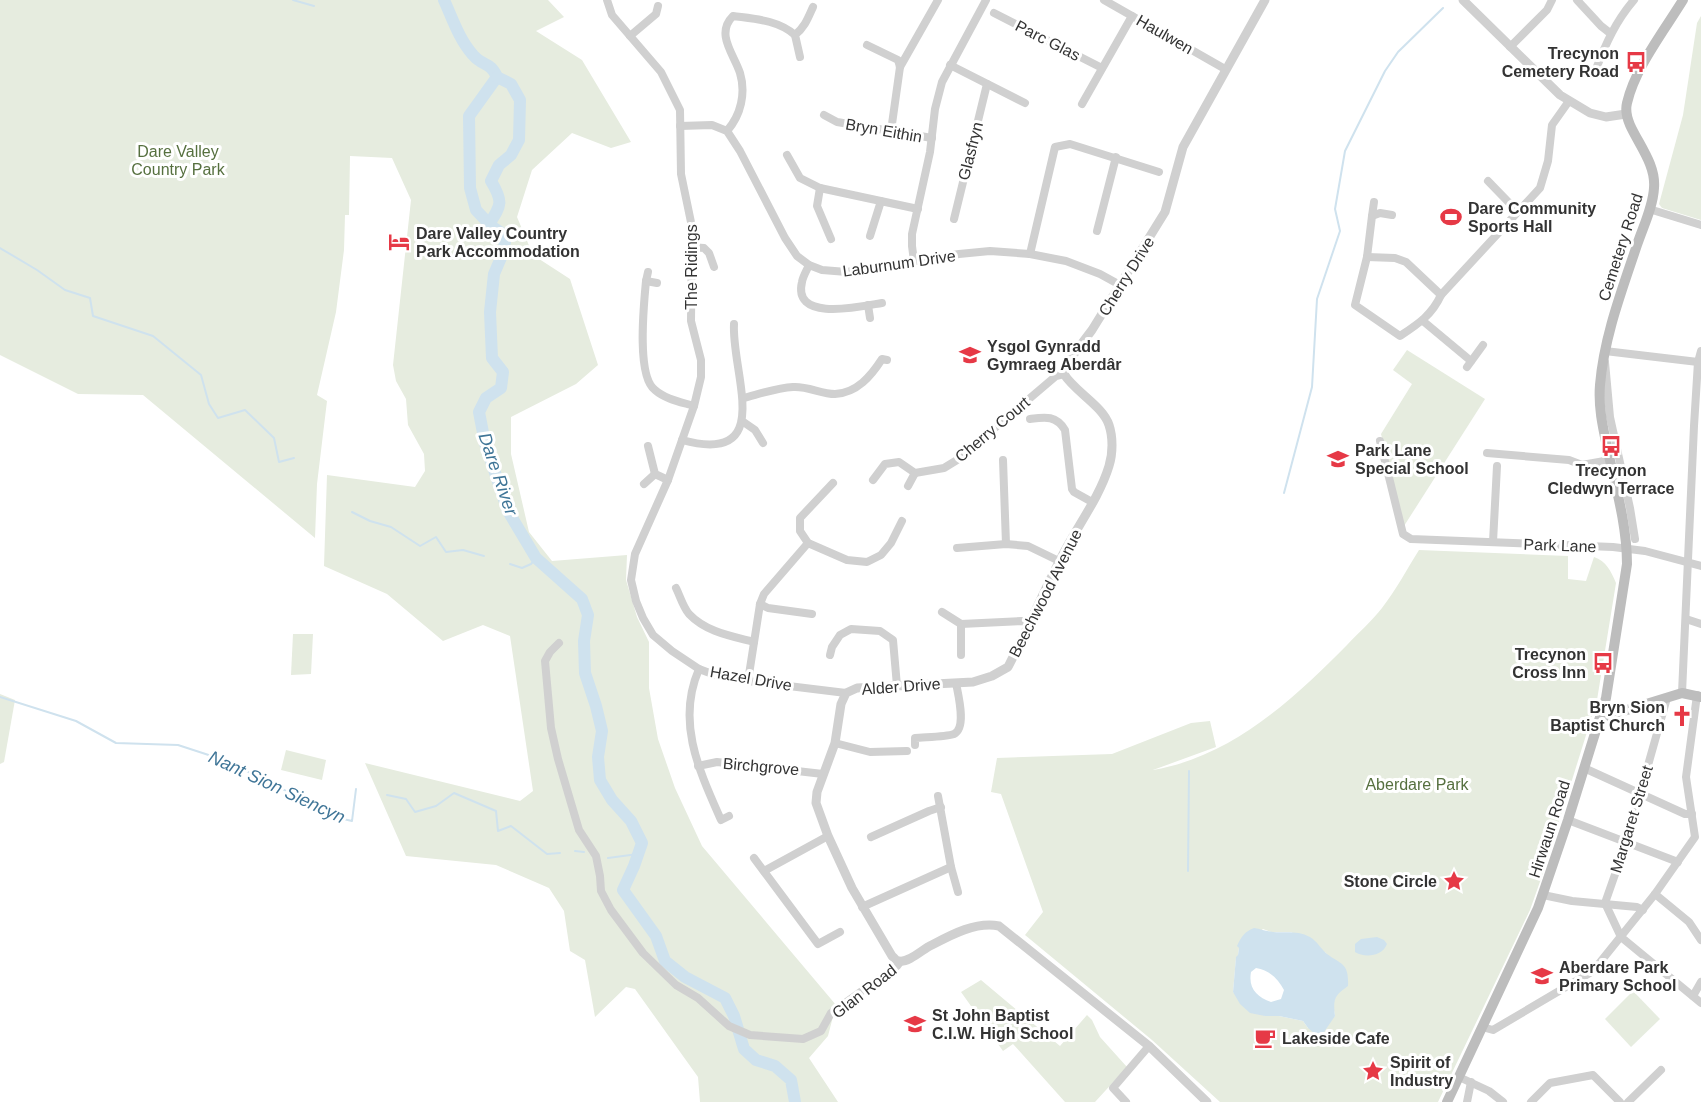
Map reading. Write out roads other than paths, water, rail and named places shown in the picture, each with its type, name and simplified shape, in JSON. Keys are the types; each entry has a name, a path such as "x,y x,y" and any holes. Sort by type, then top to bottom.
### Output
{"main road":[{"path":"1626,114 1630,94 1643,64 1683,0"},
{"name":"Cemetery Road","path":"1626,114 1649,162 1654,188 1614,314 1604,355 1599,402 1610,460 1627,517 1627,549"},
{"name":"Hirwaun Road","path":"1447,1102 1543,895 1568,820 1601,718 1615,648 1627,564 1627,549"},
{"path":"1601,718 1682,693 1699,696"}],"street":[{"name":"The Ridings","path":"607,0 612,15 661,72 680,110 681,174 692,227 692,321 702,376 668,480"},
{"path":"891,131 900,67 938,0"},
{"path":"914,261 912,240 932,138 935,109 942,82 986,0"},
{"name":"Haulwen","path":"1104,0 1225,69"},
{"name":"Cherry Drive","path":"1064,374 1067,363 1092,330 1165,212 1183,147 1263,0"},
{"path":"1463,0 1560,95 1590,113 1606,117 1626,114"},
{"path":"1510,47 1547,10 1552,0"},
{"path":"1577,0 1600,26 1610,33"},
{"path":"1596,69 1610,33 1634,0"},
{"path":"630,36 656,14 658,6"},
{"path":"795,35 808,20 813,7"},
{"name":"Parc Glas","path":"994,12 1102,68"},
{"path":"727,131 734,123 742,92 740,73 729,51 725,34 728,22 733,16 768,21 789,30 795,35 800,57"},
{"path":"1082,104 1132,16"},
{"path":"867,45 898,60 900,67"},
{"path":"950,65 1025,103"},
{"name":"Glasfryn","path":"954,219 987,84"},
{"path":"1374,202 1367,257 1355,305 1401,336 1423,321 1436,307 1441,295 1540,188 1548,161 1552,125 1569,101"},
{"name":"Bryn Eithin","path":"824,116 932,138"},
{"path":"680,126 712,125 727,131 740,151 785,238 797,255 809,265 801,290 811,305 824,309 882,303"},
{"path":"1030,255 1055,147 1070,144 1159,172"},
{"path":"787,155 800,178 820,188 918,209"},
{"path":"1097,231 1116,157"},
{"path":"1488,181 1518,212"},
{"path":"820,188 817,206 831,239"},
{"path":"870,236 881,201"},
{"path":"1649,209 1701,225"},
{"path":"1372,216 1380,213 1392,215"},
{"path":"691,247 704,248 709,253 714,267"},
{"name":"Laburnum Drive","path":"809,265 834,272 847,272 990,251 1066,261 1100,274 1120,285"},
{"path":"1367,257 1395,258 1406,262 1441,295"},
{"path":"648,272 643,337 644,371 653,390 694,406"},
{"path":"646,280 657,283"},
{"path":"868,305 870,318"},
{"path":"1423,321 1469,364 1483,345"},
{"path":"682,440 701,446 730,441 739,430 743,398 733,340 734,324"},
{"path":"1682,693 1698,426 1698,363 1701,351"},
{"path":"1604,355 1698,363"},
{"name":"Cemetery Road","path":"1604,355 1607,366 1610,417 1627,517 1635,539"},
{"path":"743,398 792,387 809,388 834,394 856,388 874,372 882,359 887,360"},
{"path":"1035,416 1055,418 1060,422 1067,439 1072,489 1092,502 1108,467 1112,452 1111,432 1108,422 1100,411 1069,382 1064,374"},
{"name":"Cherry Court","path":"873,480 885,464 898,462 915,473 944,468 957,460 1056,376 1064,374"},
{"path":"742,420 755,430 763,443"},
{"name":"Park Lane","path":"1380,441 1403,534 1411,539 1627,549 1644,551 1701,566"},
{"path":"648,446 655,474"},
{"path":"1487,453 1569,460 1582,465 1610,460"},
{"path":"1003,460 999,472 1006,544"},
{"path":"1493,542 1497,465"},
{"path":"908,486 915,473"},
{"path":"655,474 668,480"},
{"path":"644,483 655,474"},
{"name":"Hazel Drive","path":"668,480 635,554 631,580 643,618 653,635 699,669 716,675 846,693"},
{"path":"834,483 800,518 800,531 808,543 847,560 867,562 881,555 891,543 902,521"},
{"name":"Beechwood Avenue","path":"957,683 982,680 1008,668 1059,561 1092,502"},
{"path":"748,681 760,604 772,583 808,543"},
{"path":"957,548 1006,544 1028,546 1059,561"},
{"path":"676,588 688,613 701,624 716,632 754,642"},
{"path":"760,604 768,608 812,614"},
{"path":"942,612 961,624 1021,621 1031,623"},
{"path":"1686,619 1701,624"},
{"path":"961,624 961,655"},
{"path":"830,655 840,635 851,629 880,632 893,640 897,686"},
{"name":"Glan Road","path":"559,643 545,661 551,728 579,830 596,856 601,891 611,910 643,953 676,985 698,998 729,1026 750,1035 803,1039 821,1031 831,1013 900,962 973,927 990,924 999,926 1149,1046 1207,1102"},
{"name":"Birchgrove","path":"699,669 691,695 690,738 698,766 721,820 729,816"},
{"path":"915,745 915,738 954,734 959,728 961,712 957,683"},
{"name":"Alder Drive","path":"846,693 857,688 957,683"},
{"path":"846,693 841,704 835,743 817,792 816,803 828,836 862,907 891,956 900,962"},
{"path":"1695,837 1686,777 1699,696"},
{"name":"Margaret Street","path":"1606,905 1667,698"},
{"path":"835,743 870,752 907,750"},
{"name":"Birchgrove","path":"698,766 717,762 823,774"},
{"path":"1584,768 1685,814 1692,814"},
{"path":"938,796 951,867 958,891"},
{"path":"871,837 929,810 941,807"},
{"path":"1568,820 1678,862"},
{"path":"1482,1027 1493,1030 1593,971 1643,910 1701,828"},
{"path":"764,872 828,836"},
{"path":"754,858 818,944 840,932"},
{"path":"862,907 951,867"},
{"path":"1655,894 1689,922 1701,940"},
{"path":"1543,895 1606,905 1633,906 1643,910"},
{"path":"1606,905 1621,937 1701,1003"},
{"path":"1693,996 1701,982"},
{"path":"1126,1102 1113,1088 1149,1046"},
{"path":"1628,1102 1661,1070"},
{"path":"1531,1102 1550,1083 1593,1075 1620,1102"},
{"path":"1459,1077 1489,1091 1503,1102"},
{"path":"1467,1102 1471,1082"}],"water":[{"path":"1254,928 1305,935 1344,966 1348,986 1336,998 1335,1016 1324,1032 1315,1034 1303,1021 1250,1013 1240,1004 1233,992 1239,948 1237,946 1243,935","holes":["1256,968 1273,976 1282,986 1284,990 1281,999 1271,1002 1255,991 1250,978 1251,972"]},
{"path":"1377,937 1387,944 1381,952 1368,956 1355,952 1355,944 1361,939"}],"waterway":[{"path":"293,0 314,6"},
{"name":"Dare River","path":"444,0 468,49 477,59 492,68 497,77 469,116 470,188 476,210 491,226 506,236 503,253 494,274 490,312 492,358 503,372 501,388 486,398 479,412 485,443 508,511 536,558 582,599 588,615 584,641 585,673 602,731 598,757 600,780 612,800 631,821 642,843 623,890 656,936 665,961 685,977 725,998 734,1016 744,1049 756,1060 775,1066 791,1080 795,1102"},
{"path":"1284,493 1312,387 1317,299 1340,231 1335,209 1345,151 1385,71 1398,52 1443,8"},
{"path":"489,224 499,207 498,193 491,181 499,165 511,155 519,140 520,100 511,84 497,77"},
{"path":"0,248 65,290 90,298 93,316 153,336 201,375 209,404 218,418 245,410 274,438 279,462 294,458"},
{"path":"352,512 370,521 391,527 420,546 436,537 446,552 463,550 484,556"},
{"path":"510,564 522,568 531,564 536,558"},
{"name":"Nant Sion Siencyn","path":"0,697 76,721 116,743 178,745 227,761 339,818 352,821 356,789"},
{"path":"1188,871 1189,771"},
{"name":"Nant Sion Siencyn","path":"387,795 406,799 415,812 436,806 454,793 496,811 498,831 511,826 547,854 560,853"},
{"name":"Nant Sion Siencyn","path":"575,851 584,852"},
{"name":"Nant Sion Siencyn","path":"608,858 638,854"}],"place":[{"name":"Trecynon Cemetery Road","path":"1636,62"},
{"name":"Dare Community Sports Hall","path":"1451,217"},
{"name":"Dare Valley Country Park Accommodation","path":"399,242"},
{"name":"Ysgol Gynradd Gymraeg Aberdâr","path":"970,355"},
{"name":"Trecynon Cledwyn Terrace","path":"1611,446"},
{"name":"Park Lane Special School","path":"1338,459"},
{"name":"Trecynon Cross Inn","path":"1603,663"},
{"name":"Bryn Sion Baptist Church","path":"1682,716"},
{"name":"Stone Circle","path":"1454,881"},
{"name":"Aberdare Park Primary School","path":"1542,976"},
{"name":"St John Baptist C.I.W. High School","path":"915,1024"},
{"name":"Lakeside Cafe","path":"1265,1038"},
{"name":"Spirit of Industry","path":"1373,1071"}],"park label":[{"name":"Dare Valley Country Park","path":"178,160"},
{"name":"Aberdare Park","path":"1417,784"}]}
